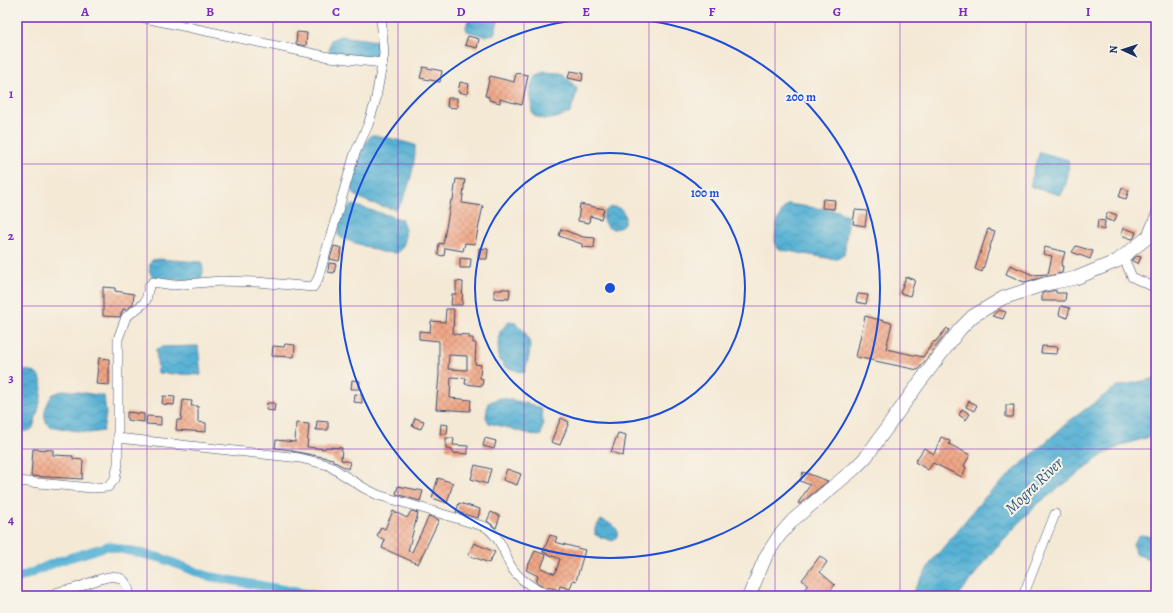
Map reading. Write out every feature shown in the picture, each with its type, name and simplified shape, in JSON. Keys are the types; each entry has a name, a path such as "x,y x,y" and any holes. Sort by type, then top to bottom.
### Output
{"street":[{"path":"140,17 330,57 383,63"},
{"path":"17,481 92,488 108,487 115,479 118,464 118,339 126,317 143,304 150,284 153,282 173,285 227,281 313,287 316,283 355,152 368,125 373,110 383,63 381,17"},
{"path":"1146,240 1156,214"},
{"path":"749,596 766,556 779,536 793,520 854,469 866,457 919,383 969,319 1003,298 1045,284 1076,278 1116,260 1146,240 1156,231"},
{"path":"1123,256 1132,277 1156,288"},
{"path":"118,438 300,458 324,464 378,495 486,527 502,545 510,564 519,576 544,594 553,596"},
{"path":"1023,596 1055,514"},
{"path":"49,596 83,586 91,581 118,577 123,578 127,583 130,596"}],"water":[{"path":"469,17 499,17 494,34 485,36 467,31 466,27"},
{"path":"340,36 378,41 380,45 380,55 378,59 329,52 331,40"},
{"path":"544,72 562,73 577,88 570,113 555,118 545,119 532,113 530,89 535,76"},
{"path":"372,135 415,145 414,160 408,188 396,209 381,206 362,199 355,195 353,189 352,181 359,155 363,146"},
{"path":"1040,152 1068,160 1068,178 1061,195 1030,187 1034,168"},
{"path":"788,204 838,211 847,215 848,224 844,255 837,259 777,249 775,238 777,225 781,213"},
{"path":"353,205 401,219 405,232 405,241 397,253 382,252 341,238 338,235 340,222 346,210"},
{"path":"614,207 622,210 625,218 622,226 614,229 606,226 603,218 606,210"},
{"path":"158,259 201,262 203,267 202,275 198,281 154,279 150,272 150,265 152,260"},
{"path":"509,321 518,325 522,329 526,334 530,345 528,362 524,373 505,367 499,359 498,344 500,332"},
{"path":"198,346 201,375 158,373 156,349 162,347"},
{"path":"21,369 36,374 42,383 40,403 33,428 23,432 17,431 17,370"},
{"name":"Mogra River","path":"1156,378 1156,435 1125,444 1104,454 1035,506 994,550 958,596 910,596 932,561 985,497 1068,422 1116,387"},
{"path":"65,390 104,396 106,414 103,431 89,433 49,426 45,418 45,410 47,405 53,394"},
{"path":"500,398 526,403 541,408 543,422 541,435 538,436 489,423 486,417 488,403"},
{"path":"601,520 612,524 618,531 617,536 613,541 595,535 595,528"},
{"path":"1140,535 1156,537 1156,561 1135,554 1133,543"}],"building":[{"path":"297,32 307,33 306,46 296,44"},
{"path":"468,36 479,39 477,48 465,45"},
{"path":"423,67 442,71 440,82 420,78"},
{"path":"570,71 583,73 582,81 568,78"},
{"path":"516,73 528,75 522,105 500,99 500,103 489,100 489,97 485,96 490,76 514,82"},
{"path":"460,82 469,84 467,94 458,92"},
{"path":"448,98 457,98 457,108 447,107"},
{"path":"456,179 465,180 462,203 483,206 475,244 465,243 463,251 445,248 444,256 438,255 439,243 443,244"},
{"path":"1122,188 1129,190 1126,199 1119,197"},
{"path":"823,199 835,200 834,209 822,208"},
{"path":"580,204 604,209 601,219 590,216 589,223 578,221"},
{"path":"855,210 867,211 865,226 853,224"},
{"path":"1108,212 1117,215 1114,222 1105,219"},
{"path":"1098,220 1105,221 1104,230 1097,228"},
{"path":"1123,228 1136,232 1134,238 1132,239 1121,235"},
{"path":"561,229 583,237 595,238 594,248 582,247 582,244 559,236"},
{"path":"988,229 995,231 982,272 975,269"},
{"path":"334,246 342,248 339,261 330,259"},
{"path":"1076,246 1093,251 1090,259 1072,252"},
{"path":"1045,247 1065,252 1061,266 1063,266 1062,273 1024,282 1006,274 1010,265 1033,275 1048,274 1052,256 1043,254"},
{"path":"479,248 488,249 487,259 479,259"},
{"path":"1137,256 1141,257 1138,264 1131,260"},
{"path":"460,258 471,259 470,268 460,268"},
{"path":"329,263 336,264 334,273 328,272"},
{"path":"906,277 915,280 910,296 900,293"},
{"path":"456,281 463,282 462,305 451,305 452,294 456,294"},
{"path":"103,287 115,288 115,291 134,294 133,304 126,310 123,309 120,317 103,316"},
{"path":"510,289 509,299 494,298 494,290"},
{"path":"1056,290 1056,293 1066,293 1065,301 1042,301 1042,293"},
{"path":"858,294 868,295 866,304 856,302"},
{"path":"1061,306 1070,308 1067,318 1059,315"},
{"path":"446,309 454,309 453,334 469,335 469,338 473,338 473,343 476,343 475,364 481,365 480,378 483,379 482,386 465,384 466,378 451,377 450,398 471,400 470,411 436,409 439,374 439,341 419,339 419,331 430,332 431,321 445,322","holes":["449,355 467,356 467,370 448,369"]},
{"path":"999,310 1006,312 1003,319 992,316"},
{"path":"865,316 892,323 886,349 923,357 934,341 935,342 947,328 949,330 918,370 856,357"},
{"path":"285,344 295,345 294,357 272,356 273,346 284,347"},
{"path":"1042,346 1058,347 1057,354 1041,353"},
{"path":"99,358 109,359 109,385 96,384"},
{"path":"352,380 360,381 359,389 351,389"},
{"path":"355,394 362,395 362,403 354,402"},
{"path":"163,396 175,397 174,405 162,404"},
{"path":"183,400 192,401 191,406 198,406 198,422 206,423 206,432 176,430 177,420 181,420"},
{"path":"969,401 977,405 974,411 966,407"},
{"path":"267,403 275,403 274,411 266,410"},
{"path":"1006,405 1014,405 1013,417 1006,417"},
{"path":"962,409 970,414 966,420 959,415"},
{"path":"127,412 144,414 144,422 127,420"},
{"path":"147,416 161,417 161,425 146,424"},
{"path":"415,418 424,421 421,429 412,426"},
{"path":"561,418 569,422 560,445 551,442"},
{"path":"317,421 328,422 328,430 316,430"},
{"path":"296,423 309,424 307,447 325,449 326,447 342,448 341,460 350,462 348,469 333,461 333,459 292,450 275,448 276,440 295,442"},
{"path":"441,424 448,425 447,434 440,434"},
{"path":"618,433 626,435 623,456 611,452"},
{"path":"941,437 950,441 949,444 970,455 964,466 966,467 962,477 933,463 928,470 915,462 924,448 934,454"},
{"path":"446,438 454,438 453,445 468,446 468,454 453,453 453,450 446,449"},
{"path":"485,438 496,441 494,449 483,446"},
{"path":"33,449 53,450 53,455 73,456 73,459 83,460 82,479 31,476"},
{"path":"475,465 491,469 487,484 471,479"},
{"path":"507,469 521,474 517,485 503,480"},
{"path":"803,472 828,481 800,504 798,503 810,485 800,481"},
{"path":"438,478 453,483 447,503 432,498"},
{"path":"398,486 423,491 420,501 396,494"},
{"path":"459,503 480,509 478,518 456,512"},
{"path":"393,511 407,518 411,511 418,513 408,551 412,552 429,516 439,520 418,564 382,548 385,540 377,536 381,527 385,529"},
{"path":"491,512 500,516 496,528 487,521"},
{"path":"550,535 557,537 555,542 585,550 576,581 573,580 570,589 560,586 559,590 543,586 536,582 538,576 526,570 535,551 546,555 541,568 555,574 560,559 543,552"},
{"path":"474,543 495,552 489,563 468,555"},
{"path":"820,556 827,562 820,572 835,585 825,596 799,596 808,585 802,580"}],"waterway":[{"path":"17,579 59,561 108,546 161,558 207,576 319,596"}]}
